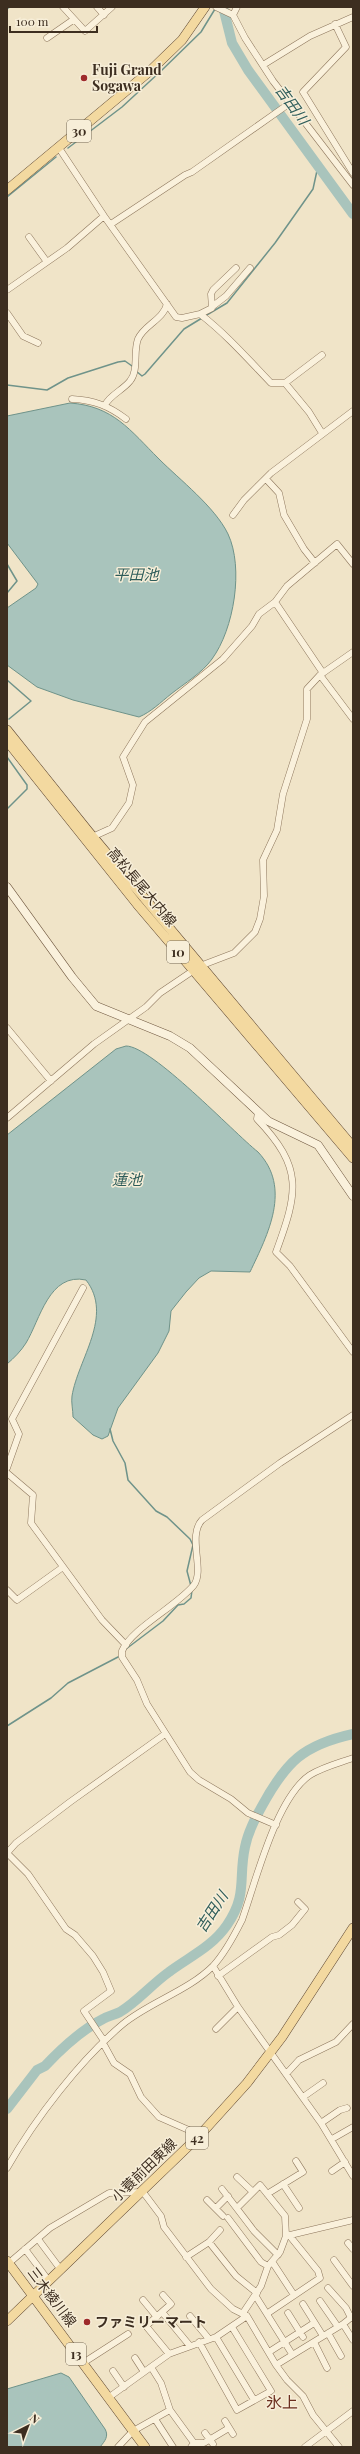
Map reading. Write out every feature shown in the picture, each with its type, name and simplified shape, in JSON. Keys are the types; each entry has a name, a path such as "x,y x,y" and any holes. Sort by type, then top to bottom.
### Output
{"main road":[{"name":"30","path":"7,190 158,65 187,34 205,7"},
{"name":"高松長尾大内線","path":"7,730 89,838 353,1158"},
{"name":"高松長尾大内線","path":"7,741 85,840 353,1146"},
{"name":"小蓑前田東線","path":"7,2321 143,2192 200,2135 247,2083 272,2051 353,1928"},
{"name":"三木綾川線","path":"8,2262 145,2447"}],"street":[{"path":"63,7 73,20 85,31 112,7"},
{"path":"97,7 104,15"},
{"path":"216,7 232,14 245,38 288,104 353,185"},
{"path":"232,14 237,7"},
{"path":"263,65 310,36 353,17"},
{"path":"47,38 73,20"},
{"path":"335,24 346,47 303,92 352,171"},
{"path":"111,224 185,175 192,172 208,159 288,104"},
{"path":"322,146 352,171"},
{"path":"59,148 104,216 158,288 166,304 176,317 182,318 202,316 226,296 250,268"},
{"path":"7,290 47,262 104,216"},
{"path":"29,237 47,262"},
{"path":"213,306 211,294 213,290 235,266 243,275"},
{"path":"105,405 107,400 129,382 134,367 138,339 165,312 166,304"},
{"path":"7,313 23,336 38,343"},
{"path":"202,316 220,329 271,383 284,382 322,355"},
{"path":"284,382 309,412 322,433"},
{"path":"72,399 90,400 105,405 126,419"},
{"path":"233,515 244,500 266,479 322,433 353,411"},
{"path":"266,479 279,493 284,515 304,550 315,563"},
{"path":"89,838 112,828 129,802 133,785 124,757 142,726 223,659 252,626 259,614 275,602 276,597 287,586 337,544 353,564"},
{"path":"275,602 321,674 353,719"},
{"path":"7,1118 126,1020 146,1007 160,993 197,968 234,953 258,927 264,896 262,867 264,855 277,830 283,794 307,719 307,689 321,674 353,652"},
{"path":"7,887 86,996 96,1006 126,1020 170,1036 190,1048 258,1112 284,1130 305,1137 318,1145 353,1196"},
{"path":"7,1028 51,1081"},
{"path":"258,1112 257,1119 284,1151 291,1168 293,1184 285,1227 276,1252 290,1266 353,1352"},
{"path":"7,1468 19,1434 12,1419 82,1288"},
{"path":"273,1823 248,1813 194,1776 165,1734 147,1704 132,1671 122,1657 122,1651 144,1627 185,1595 192,1587 196,1569 196,1528 202,1520 280,1463 353,1416"},
{"path":"7,1474 33,1495 32,1523 102,1620 126,1645"},
{"path":"7,1590 17,1600 63,1567"},
{"path":"165,1734 70,1802 16,1844 7,1853 28,1874 66,1929 75,1935 93,1956 109,1983 111,1991 84,2011 89,2016 99,2033 114,2064 130,2074 141,2097 159,2118 200,2135"},
{"path":"7,2168 30,2131 84,2064 104,2042 141,2010 186,1985 213,1966 224,1952 242,1920 273,1823 290,1796 305,1780 319,1771 353,1758"},
{"path":"218,1976 292,1925 305,1909 298,1902"},
{"path":"213,1966 238,2007 272,2051 332,2139 353,2176"},
{"path":"216,2029 238,2007"},
{"path":"287,2073 299,2060 336,2042 353,2024"},
{"path":"303,2097 323,2083"},
{"path":"321,2123 340,2110 347,2108"},
{"path":"332,2139 353,2128"},
{"path":"267,2194 303,2172 296,2161"},
{"path":"332,2171 345,2162"},
{"path":"237,2177 253,2192"},
{"path":"283,2184 299,2208"},
{"path":"238,2207 260,2185 285,2216 288,2236 320,2275 316,2282 268,2312"},
{"path":"222,2189 238,2207 254,2231 278,2255"},
{"path":"8,2262 50,2228 109,2193 143,2192 161,2216 164,2227 211,2289 233,2309 245,2314 276,2365 303,2396 313,2415 339,2447"},
{"path":"216,2208 228,2196"},
{"path":"207,2200 226,2217 261,2262 270,2264 294,2295"},
{"path":"108,2398 168,2354 198,2342 216,2337 232,2327 245,2314 270,2264 278,2255 288,2236 353,2220"},
{"path":"186,2257 209,2242 220,2230"},
{"path":"38,2239 61,2270"},
{"path":"209,2242 236,2276 256,2294 268,2312 284,2343 292,2354"},
{"path":"348,2243 353,2250"},
{"path":"25,2249 49,2281"},
{"path":"334,2260 353,2286"},
{"path":"276,2365 292,2354 341,2326 352,2317 328,2288"},
{"path":"163,2295 171,2304 146,2326 168,2354"},
{"path":"143,2300 190,2346"},
{"path":"320,2300 353,2340"},
{"path":"303,2304 314,2323 326,2335 341,2356"},
{"path":"288,2314 302,2334"},
{"path":"190,2316 209,2339"},
{"path":"269,2352 302,2334 314,2323"},
{"path":"198,2342 237,2410 271,2391 232,2327"},
{"path":"83,2363 128,2334"},
{"path":"216,2337 254,2400"},
{"path":"314,2342 327,2368"},
{"path":"135,2358 144,2372"},
{"path":"152,2367 161,2383 170,2410 193,2445 211,2441 229,2428"},
{"path":"113,2371 124,2387"},
{"path":"119,2447 133,2431 170,2410"},
{"path":"305,2447 353,2411"},
{"path":"155,2419 173,2447"},
{"path":"225,2421 233,2434"},
{"path":"206,2433 211,2441"}],"water":[{"name":"平田池","path":"70,403 98,409 120,421 129,429 215,514 228,534 233,548 236,581 234,598 231,615 220,646 208,664 198,673 152,710 139,717 73,700 37,687 7,665 7,608 36,588 38,584 7,543 7,416"},
{"name":"蓮池","path":"126,1046 138,1050 173,1074 258,1152 268,1166 274,1181 275,1196 274,1211 269,1227 264,1242 250,1272 211,1271 199,1278 186,1292 171,1311 169,1331 158,1353 118,1408 108,1436 102,1439 93,1435 73,1417 72,1396 75,1382 92,1338 95,1323 96,1308 94,1294 86,1280 73,1279 63,1283 54,1290 41,1311 26,1343 7,1364 7,1135 116,1049"},
{"path":"61,2373 69,2377 105,2429 106,2438 103,2443 100,2447 7,2447 7,2389"}],"waterway":[{"name":"吉田川","path":"223,7 232,43 248,70 353,214"},
{"path":"68,148 122,107 162,70 201,32 215,9"},
{"path":"7,197 56,157"},
{"path":"205,316 227,303 275,243 313,189 318,166"},
{"path":"136,371 142,376 145,374 184,329 202,318"},
{"path":"7,385 47,390 68,378 118,362 125,361 132,366"},
{"path":"7,564 17,581 7,593"},
{"path":"7,680 31,701 9,719"},
{"path":"7,757 27,785 27,789 7,809"},
{"path":"110,1429 113,1441 125,1463 128,1480 156,1511 167,1517 190,1539 193,1545 187,1571 191,1586"},
{"path":"126,1649 163,1621 178,1605 184,1604 191,1598 192,1590"},
{"path":"7,1726 51,1698 68,1683 118,1657"},
{"name":"吉田川","path":"7,2109 37,2070 45,2066 72,2040 95,2023 126,2008 163,1977 207,1946 221,1933 234,1914 238,1904 246,1841 254,1821 279,1778 288,1767 309,1750 336,1738 353,1734"}],"place":[{"name":"Fuji Grand Sogawa","path":"84,78"},
{"name":"ファミリーマート","path":"87,2322"}],"district":[{"name":"氷上","path":"282,2402"}]}
